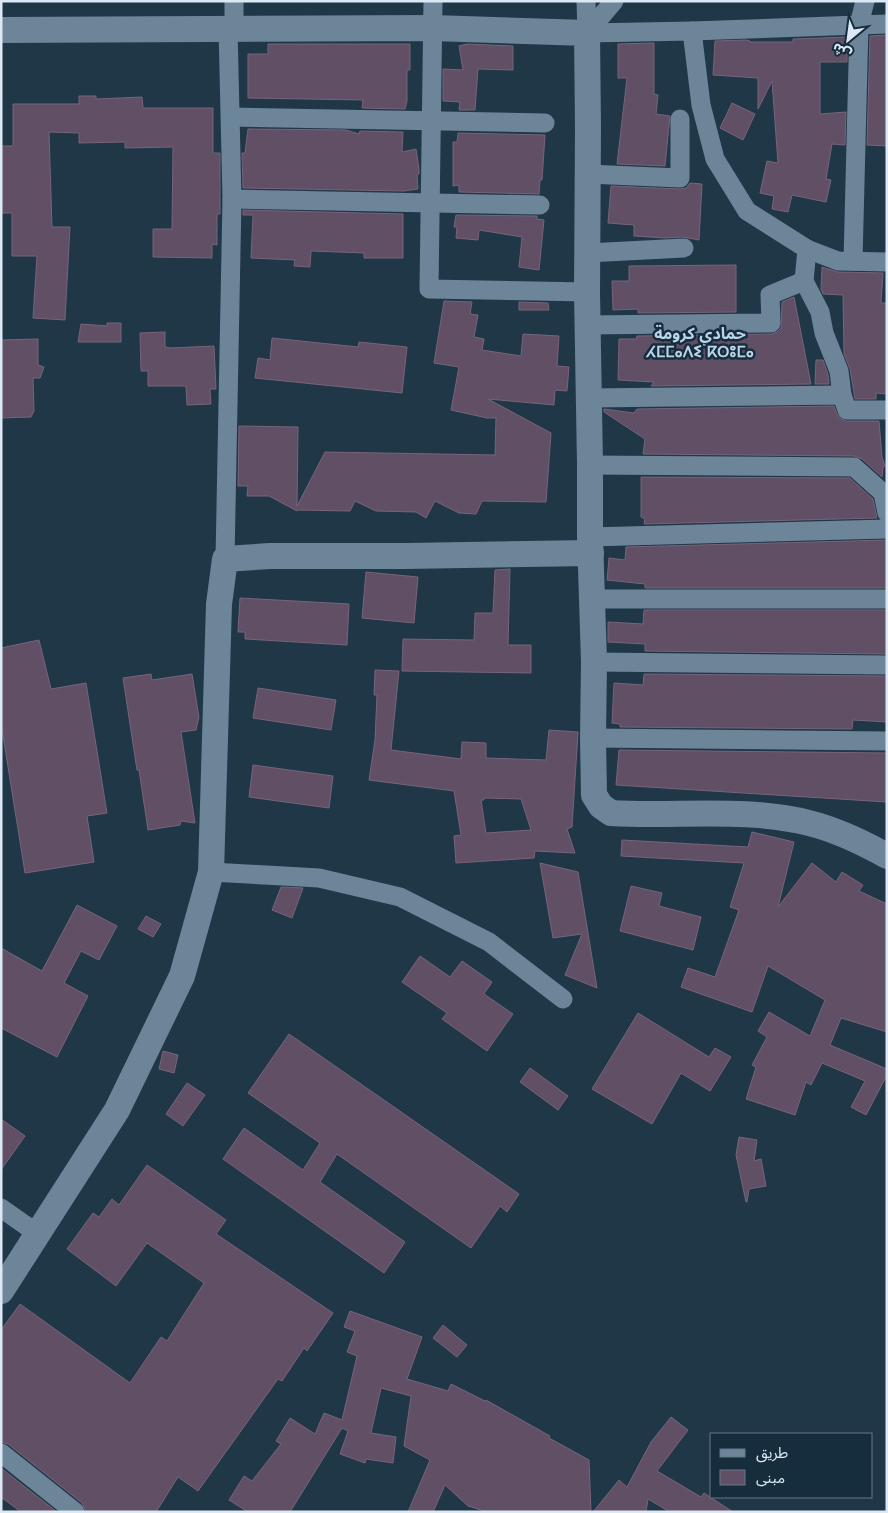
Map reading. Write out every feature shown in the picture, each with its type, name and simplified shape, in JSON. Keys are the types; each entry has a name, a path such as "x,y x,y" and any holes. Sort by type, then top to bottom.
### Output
{"street":[{"path":"1,1291 117,1110 182,976 211,872 220,604 225,559 232,199 231,28 234,1"},
{"path":"433,1 429,289 587,292"},
{"path":"586,1 587,325 590,545 594,662 594,795 601,806 611,813 764,815 809,823 854,838 887,856"},
{"path":"587,34 614,1"},
{"path":"853,261 859,25 865,1"},
{"path":"1,30 433,28 587,34 887,24"},
{"path":"692,31 701,106 715,159 747,211 807,249 838,261 887,262"},
{"path":"231,118 545,122"},
{"path":"587,174 680,178 680,119"},
{"path":"232,199 540,205"},
{"path":"587,253 684,248"},
{"path":"807,249 804,281 820,312 824,333 839,371 842,394 847,410 887,410"},
{"path":"587,325 771,324 770,295 804,281"},
{"path":"589,398 842,394"},
{"path":"590,465 854,467 883,493 887,513"},
{"path":"225,559 270,556 406,556 887,529"},
{"path":"592,599 887,599"},
{"path":"594,662 887,665"},
{"path":"593,738 887,741"},
{"path":"211,872 319,878 400,897 489,942 563,999"},
{"path":"1,1208 38,1234"},
{"path":"1,1453 75,1512"}],"building":[{"path":"887,35 887,146 867,145 870,36"},
{"path":"847,37 847,62 820,62 820,114 846,112 845,145 832,144 826,179 831,180 826,202 792,195 788,212 772,209 774,196 760,193 767,161 778,163 772,81 758,109 758,78 713,75 715,41 793,42 793,39"},
{"path":"654,43 654,94 658,95 656,114 670,116 665,166 617,164 627,78 618,78 618,44"},
{"path":"268,44 410,44 410,70 407,70 407,101 405,109 362,108 363,100 248,98 248,54 268,54"},
{"path":"467,44 513,46 513,70 478,69 475,110 459,110 460,102 443,101 443,69 463,70 459,46"},
{"path":"79,96 96,96 96,99 142,97 143,108 213,108 213,153 220,153 220,214 217,214 217,245 212,244 212,258 153,257 153,229 172,229 173,147 125,148 125,142 79,143 79,133 49,132 52,227 70,227 65,320 33,318 37,256 12,256 12,213 1,213 1,146 13,146 13,104 79,104"},
{"path":"732,103 755,114 743,140 720,128"},
{"path":"248,129 346,130 359,134 360,131 403,132 402,152 416,149 419,169 419,174 417,175 418,189 404,191 243,188 242,153 245,153"},
{"path":"458,133 545,135 542,180 540,180 539,194 459,192 459,185 453,186 453,142 457,142"},
{"path":"690,183 702,184 699,240 683,237 634,236 634,225 608,223 611,186 680,189 686,188"},
{"path":"243,210 403,214 403,258 364,258 364,253 311,251 310,267 294,266 295,260 251,258 253,215 243,215"},
{"path":"456,215 537,216 537,219 544,220 539,270 519,267 522,237 479,230 478,240 456,238 457,227 454,227"},
{"path":"736,265 736,312 638,313 638,309 613,310 612,281 629,281 629,266"},
{"path":"822,267 838,272 883,273 881,303 887,303 887,394 876,393 876,399 855,399 850,369 844,354 843,295 823,294 821,289"},
{"path":"794,297 811,384 651,386 654,382 618,380 619,339 636,339 637,336 772,334 781,328 782,302"},
{"path":"444,301 472,302 470,314 478,315 474,337 484,339 482,350 521,356 523,334 559,336 557,366 569,367 567,391 555,390 554,405 488,399 551,433 546,502 482,501 476,514 459,513 435,501 426,518 416,512 376,511 355,501 350,511 297,511 269,496 247,496 248,486 238,486 239,426 298,427 297,506 325,452 495,455 496,418 487,418 451,410 459,367 434,363"},
{"path":"519,302 548,303 549,310 519,310"},
{"path":"107,323 121,323 121,342 78,342 81,324 107,326"},
{"path":"165,332 165,347 214,346 216,389 210,389 211,404 187,405 186,386 148,386 148,371 141,371 140,333"},
{"path":"272,338 358,347 359,342 407,347 402,393 255,378 258,358 270,360"},
{"path":"38,339 38,365 44,367 40,378 33,378 34,411 31,417 1,418 1,340"},
{"path":"816,360 823,360 829,384 815,384"},
{"path":"834,406 841,419 847,421 879,421 882,457 885,466 883,467 882,477 862,459 854,456 643,454 645,439 604,412 604,409 634,413 637,409"},
{"path":"641,477 850,478 873,499 877,518 644,524 645,519 641,517"},
{"path":"887,540 887,588 645,588 645,584 607,580 609,558 625,560 626,547"},
{"path":"510,569 508,645 531,645 531,673 402,671 403,639 474,640 475,613 493,613 495,570"},
{"path":"366,572 418,577 414,623 362,618"},
{"path":"240,598 349,604 347,645 245,639 245,632 238,632"},
{"path":"644,610 887,610 887,654 645,651 645,644 608,642 608,622 643,624"},
{"path":"39,640 51,689 86,683 107,813 87,816 94,862 25,873 1,723 1,648"},
{"path":"375,670 399,671 391,750 461,759 462,742 486,743 486,758 546,760 549,730 578,732 572,827 567,829 575,853 535,851 534,858 456,863 454,836 461,835 454,791 369,780 375,740 377,695 374,695","holes":["484,798 521,799 531,830 486,833 481,800 484,800"]},
{"path":"151,674 152,680 192,674 199,717 196,730 181,732 195,823 181,821 180,825 148,830 123,678"},
{"path":"644,674 887,676 887,722 853,720 852,729 620,727 620,724 612,723 614,683 643,685"},
{"path":"258,688 336,700 331,730 253,718"},
{"path":"619,750 887,753 887,802 616,785"},
{"path":"253,765 333,776 329,808 249,797"},
{"path":"752,832 794,842 778,907 812,863 836,882 842,872 863,885 859,891 887,904 887,1032 841,1018 830,1045 887,1069 887,1075 866,1115 851,1107 865,1081 822,1063 811,1085 806,1082 795,1115 746,1099 756,1067 752,1065 767,1037 758,1031 769,1012 810,1036 825,1000 768,966 752,1012 681,987 688,968 715,977 739,910 730,907 744,863 621,856 622,840 748,847"},
{"path":"540,863 578,872 597,988 565,975 582,934 553,938"},
{"path":"631,886 662,893 659,906 701,917 693,950 620,931"},
{"path":"281,887 303,888 292,918 272,910"},
{"path":"77,905 117,926 99,960 81,951 64,983 88,996 57,1057 1,1028 1,948 42,971"},
{"path":"146,916 161,924 153,937 138,929"},
{"path":"420,956 450,977 462,961 492,982 484,994 513,1014 487,1051 442,1019 447,1013 402,982"},
{"path":"638,1013 709,1057 715,1048 731,1057 710,1091 681,1073 652,1124 592,1089"},
{"path":"289,1034 519,1194 507,1212 500,1206 471,1248 337,1154 320,1182 405,1242 384,1273 223,1159 244,1128 303,1170 320,1143 248,1093"},
{"path":"163,1051 178,1055 174,1073 159,1069"},
{"path":"530,1068 568,1096 558,1110 520,1082"},
{"path":"187,1083 205,1095 183,1126 166,1114"},
{"path":"1,1119 25,1136 1,1170"},
{"path":"739,1137 757,1140 754,1161 761,1159 766,1186 749,1189 747,1202 736,1155"},
{"path":"147,1165 226,1220 216,1234 333,1313 307,1351 304,1348 282,1381 278,1379 198,1491 178,1477 156,1512 86,1512 82,1503 8,1444 1,1442 1,1330 20,1304 130,1383 161,1337 167,1341 204,1283 147,1243 116,1286 67,1249 93,1213 99,1217 112,1199 119,1205"},
{"path":"350,1311 422,1337 407,1379 448,1391 451,1384 486,1400 589,1460 591,1512 488,1512 468,1506 445,1485 433,1512 408,1512 430,1460 404,1446 411,1396 381,1388 371,1433 396,1437 393,1463 366,1459 365,1463 340,1454 348,1431 342,1428 290,1512 248,1512 229,1500 244,1476 252,1481 281,1444 276,1441 290,1418 315,1434 324,1413 342,1420 357,1356 347,1352 355,1331 344,1327"},
{"path":"443,1325 467,1345 457,1357 433,1338"},
{"path":"671,1417 688,1430 657,1471 701,1497 704,1493 733,1512 670,1512 648,1499 646,1512 593,1512 619,1480 627,1487 651,1442"},
{"path":"1,1468 57,1512 21,1512 1,1497"}],"district":[{"name":"حمادي كرومة ⵃⵎⵎⴰⴷⵉ ⴽⵔⵓⵎⴰ","path":"700,342"}]}
